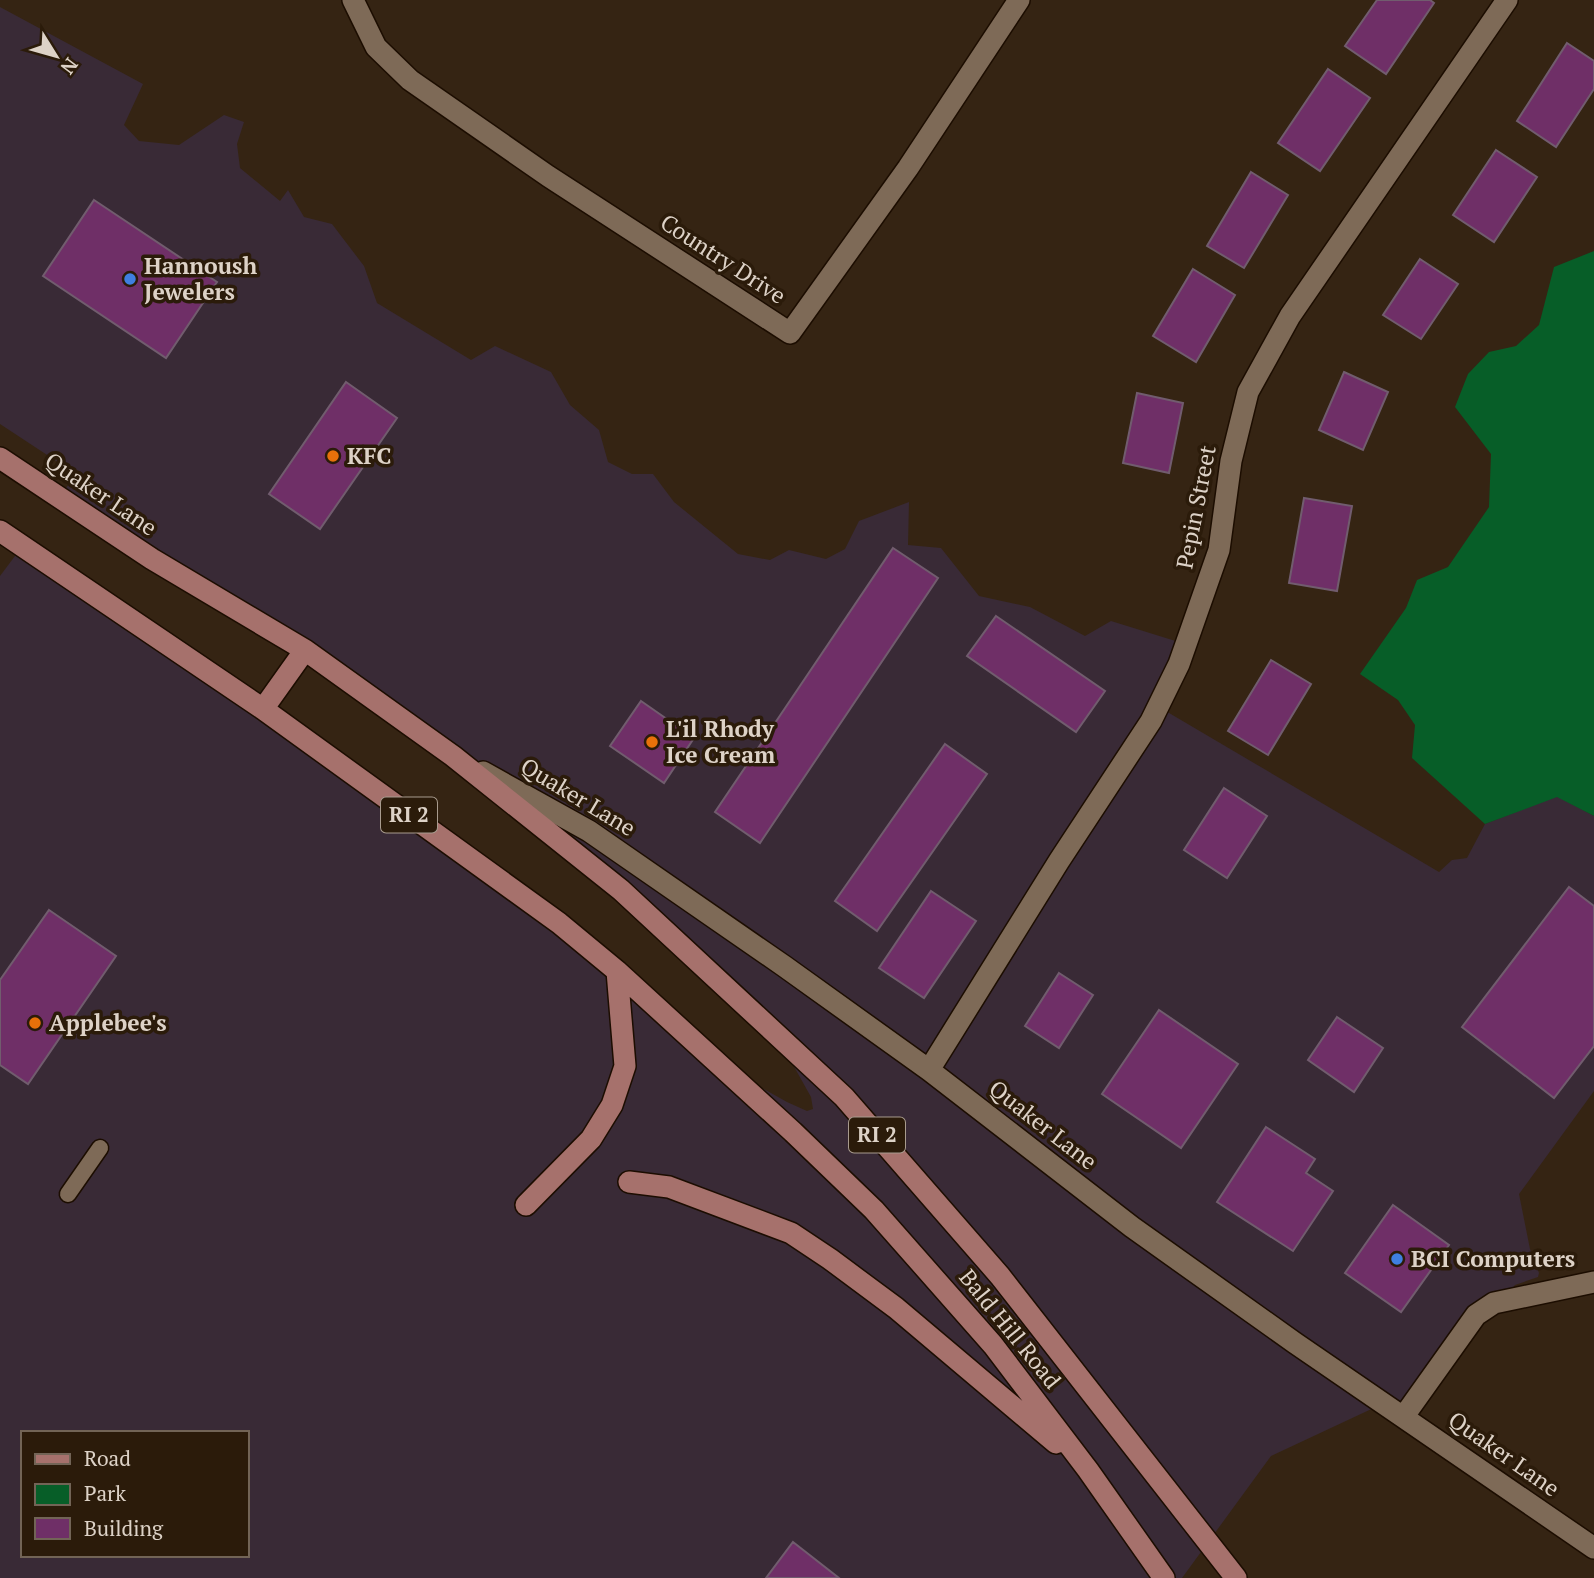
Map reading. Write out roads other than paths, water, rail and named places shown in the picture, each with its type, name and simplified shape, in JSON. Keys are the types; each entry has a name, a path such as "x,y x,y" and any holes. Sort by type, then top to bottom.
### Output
{"main road":[{"name":"Quaker Lane","path":"0,458 152,559 305,650 453,756 621,890 844,1097 1000,1276 1236,1578"},
{"name":"RI 2","path":"0,531 263,709 559,923 617,971"},
{"path":"263,709 305,650"},
{"path":"526,1205 590,1139 612,1105 625,1066 617,971"},
{"name":"Bald Hill Road","path":"617,971 874,1210 993,1345 1088,1470 1164,1578"},
{"path":"629,1182 669,1186 791,1233 896,1308 1088,1470"}],"street":[{"name":"Country Drive","path":"354,0 376,47 410,80 548,176 790,333 908,168 1019,0"},
{"name":"Pepin Street","path":"929,1070 1059,860 1151,721 1179,664 1219,550 1231,461 1248,392 1290,316 1507,0"},
{"name":"Quaker Lane","path":"453,756 589,831 784,966 929,1070 1116,1216 1295,1343 1594,1548"},
{"path":"1404,1416 1476,1315 1494,1303 1594,1283"}],"lane":[{"path":"68,1194 100,1148"}],"place":[{"name":"Hannoush Jewelers","path":"130,279"},
{"name":"KFC","path":"333,456"},
{"name":"L'il Rhody Ice Cream","path":"652,742"},
{"name":"Applebee's","path":"35,1023"},
{"name":"BCI Computers","path":"1397,1259"}]}
